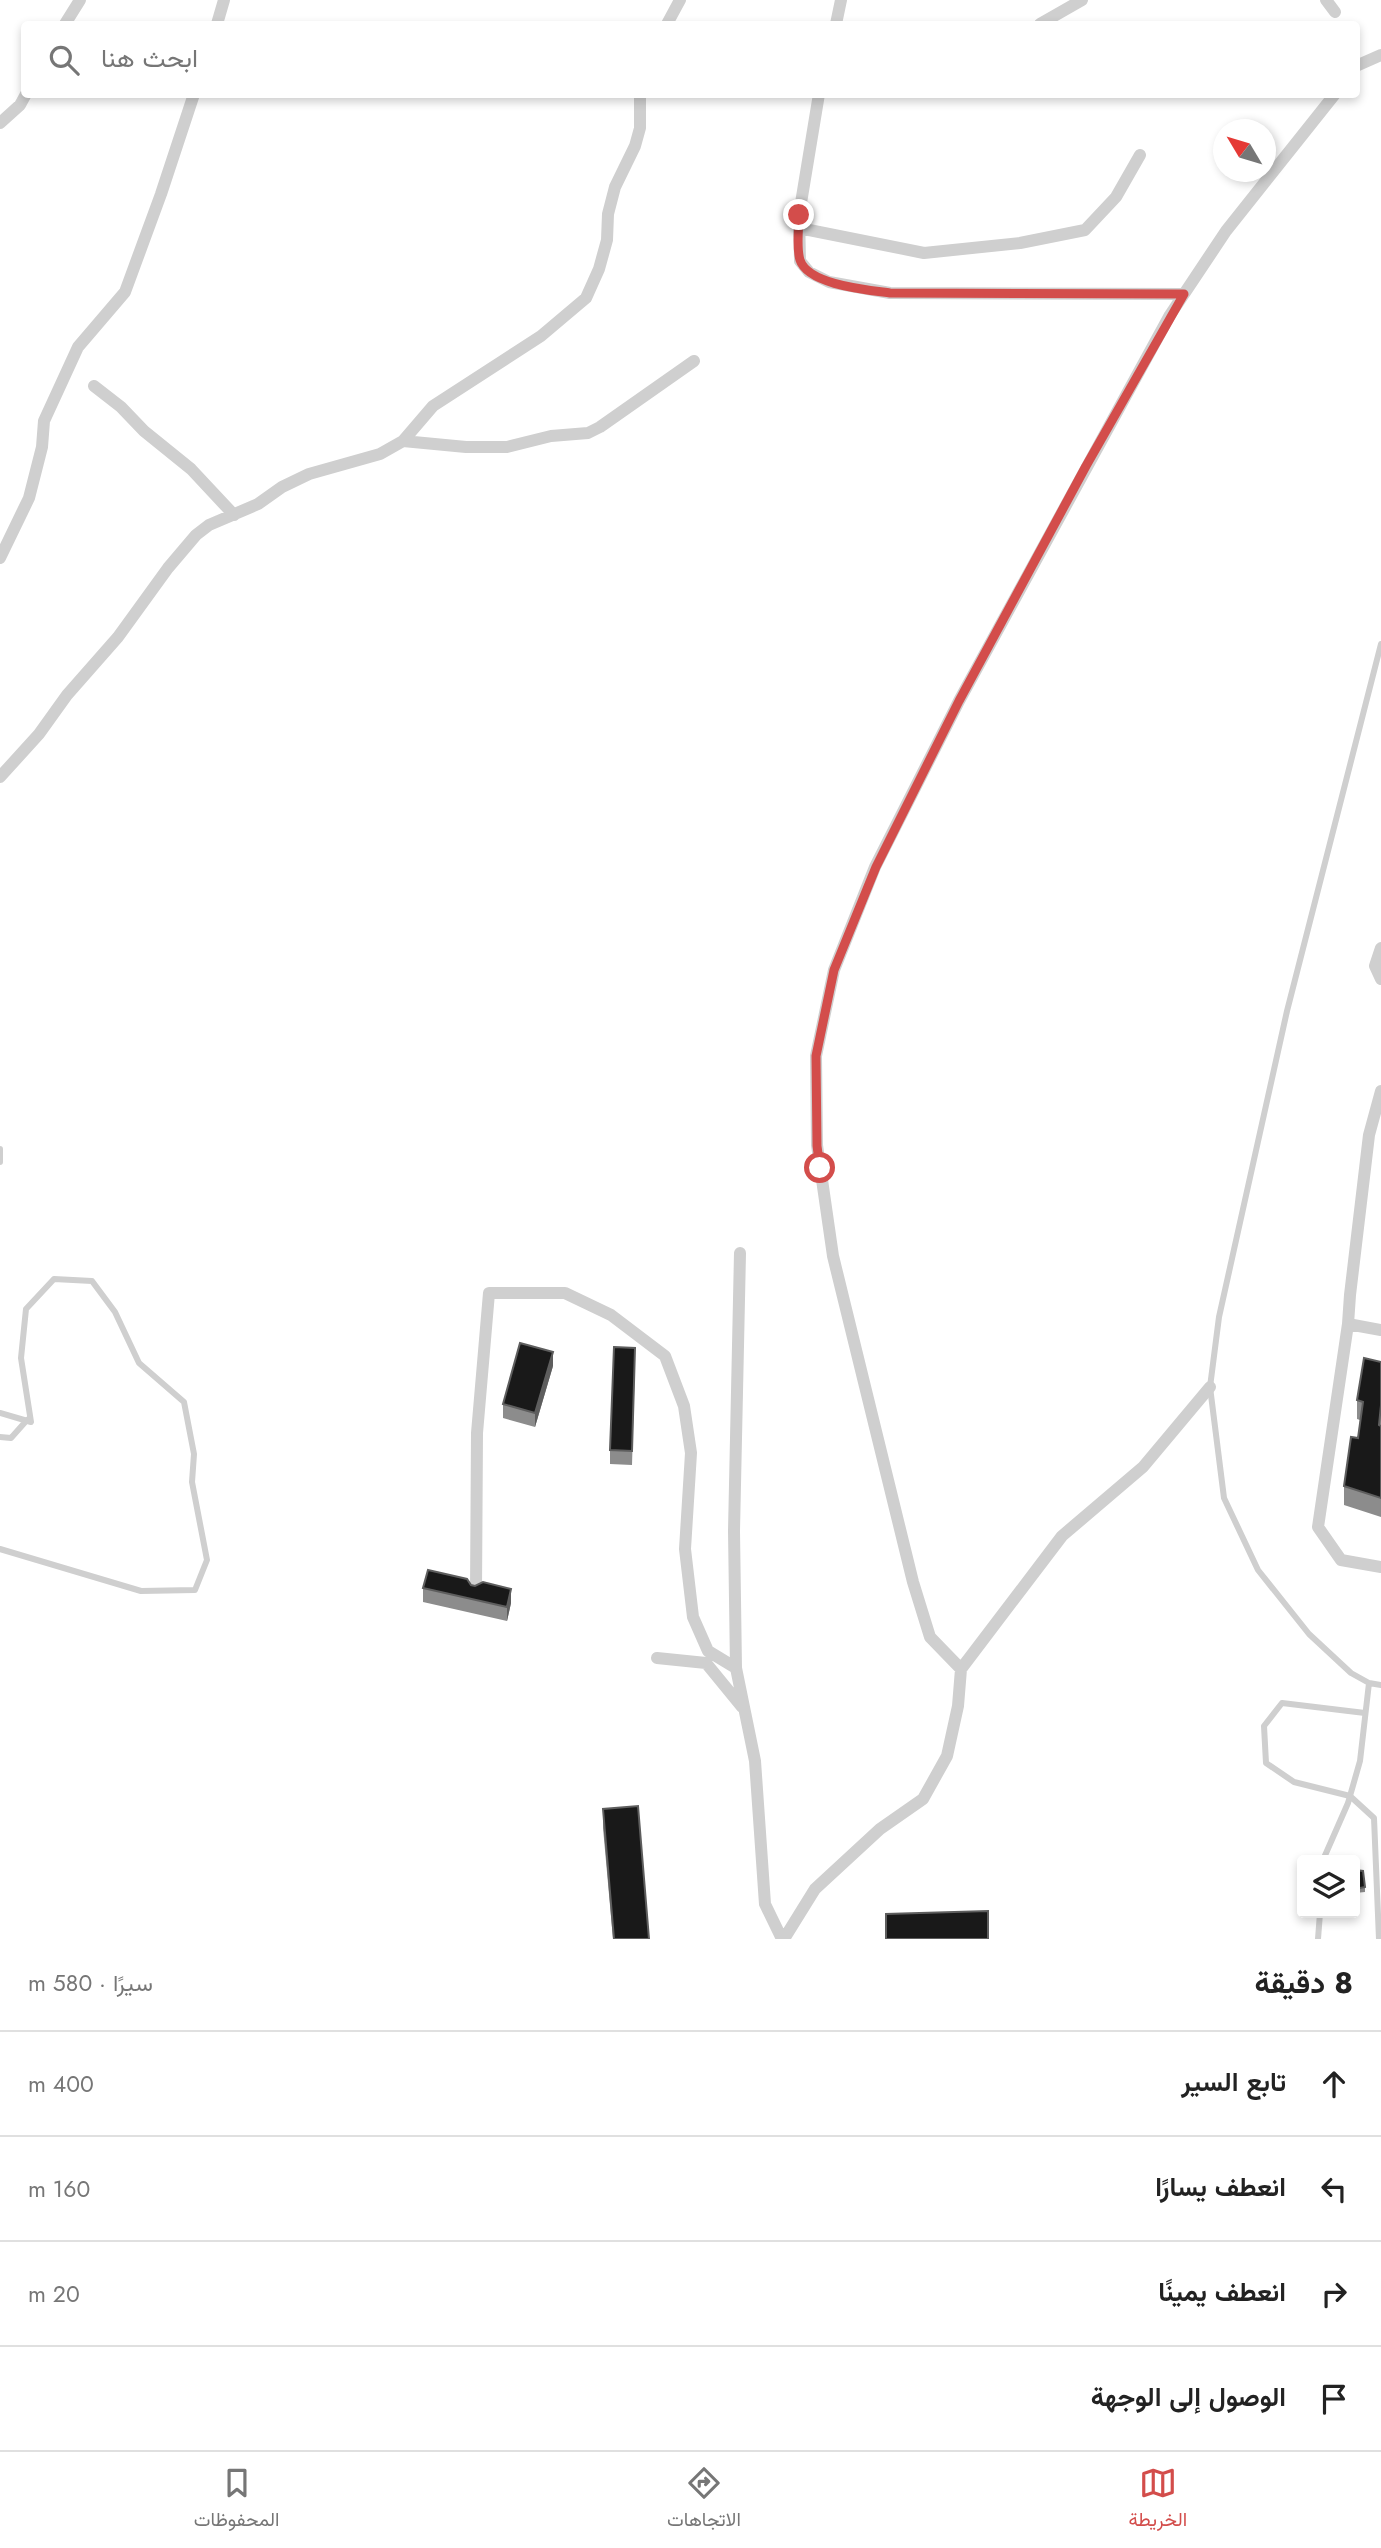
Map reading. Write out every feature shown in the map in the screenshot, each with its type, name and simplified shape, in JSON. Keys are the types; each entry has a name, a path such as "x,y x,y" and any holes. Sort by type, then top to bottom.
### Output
{"street":[{"path":"67,21 80,0"},
{"path":"218,21 224,0"},
{"path":"669,21 680,0"},
{"path":"837,21 841,0"},
{"path":"1045,21 1082,0"},
{"path":"1326,0 1335,12"},
{"path":"1360,64 1381,55"},
{"path":"0,123 24,98"},
{"path":"0,558 29,498 42,447 44,421 68,367 78,347 125,292 193,98"},
{"path":"0,778 118,637 181,552 209,525 234,515 309,474 380,454 403,441 433,406 541,336 586,298 599,269 607,240 608,214 615,187 638,137 640,98"},
{"path":"818,98 803,182 799,228 800,261 809,272 829,282 890,293 1184,294"},
{"path":"961,1669 930,1637 839,1282 817,1146 816,1056 834,970 876,867 959,701 1086,466 1184,294 1226,231 1332,98"},
{"path":"799,228 924,253 1020,243 1084,230 1116,197 1140,155"},
{"path":"403,441 466,447 507,447 551,436 588,433 694,361"},
{"path":"94,386 191,469 234,515"},
{"path":"1381,948 1375,967 1381,979"},
{"path":"1381,1091 1318,1527 1341,1560 1381,1567"},
{"path":"740,1253 734,1531 736,1668 755,1761 765,1904 783,1939"},
{"path":"475,1592 477,1433 489,1293 565,1293 611,1315 664,1356 684,1406 691,1453 685,1549 693,1617 708,1651 736,1668"},
{"path":"1349,1324 1381,1330"},
{"path":"783,1939 815,1889 880,1829 923,1799 947,1756 958,1706 961,1669 1062,1536 1143,1467 1210,1387"},
{"path":"657,1658 706,1662 745,1710"}],"lane":[{"path":"1381,644 1287,1011 1219,1317 1210,1387 1224,1497 1258,1570 1309,1634 1351,1673 1369,1683 1381,1685"},
{"path":"0,1149 0,1162"},
{"path":"0,1412 31,1422 20,1358 26,1309 54,1279 92,1281 115,1312 139,1363 184,1402 194,1454 192,1482 207,1560 195,1590 141,1591 0,1549"},
{"path":"0,1437 11,1438 27,1420"},
{"path":"1325,1855 1350,1796 1360,1761 1369,1683"},
{"path":"1366,1713 1282,1703 1264,1726 1266,1763 1294,1782 1350,1796 1374,1818 1379,1939"},
{"path":"1318,1939 1320,1918"}],"building":[{"path":"520,1343 553,1352 535,1413 503,1404"},
{"path":"614,1347 635,1348 632,1451 610,1450"},
{"path":"1364,1358 1381,1362 1381,1498 1344,1486 1351,1437 1358,1438 1363,1402 1357,1400"},
{"path":"428,1570 467,1579 475,1586 483,1582 511,1589 507,1607 423,1588"},
{"path":"638,1806 649,1939 614,1939 603,1809"},
{"path":"1360,1871 1363,1871 1365,1887 1360,1888"},
{"path":"988,1911 988,1939 886,1939 886,1914"}],"route":[{"path":"799,215 800,261 809,272 829,282 857,288 890,293 1184,294 1086,466 959,701 876,867 834,970 816,1056 817,1146 820,1168"}]}
